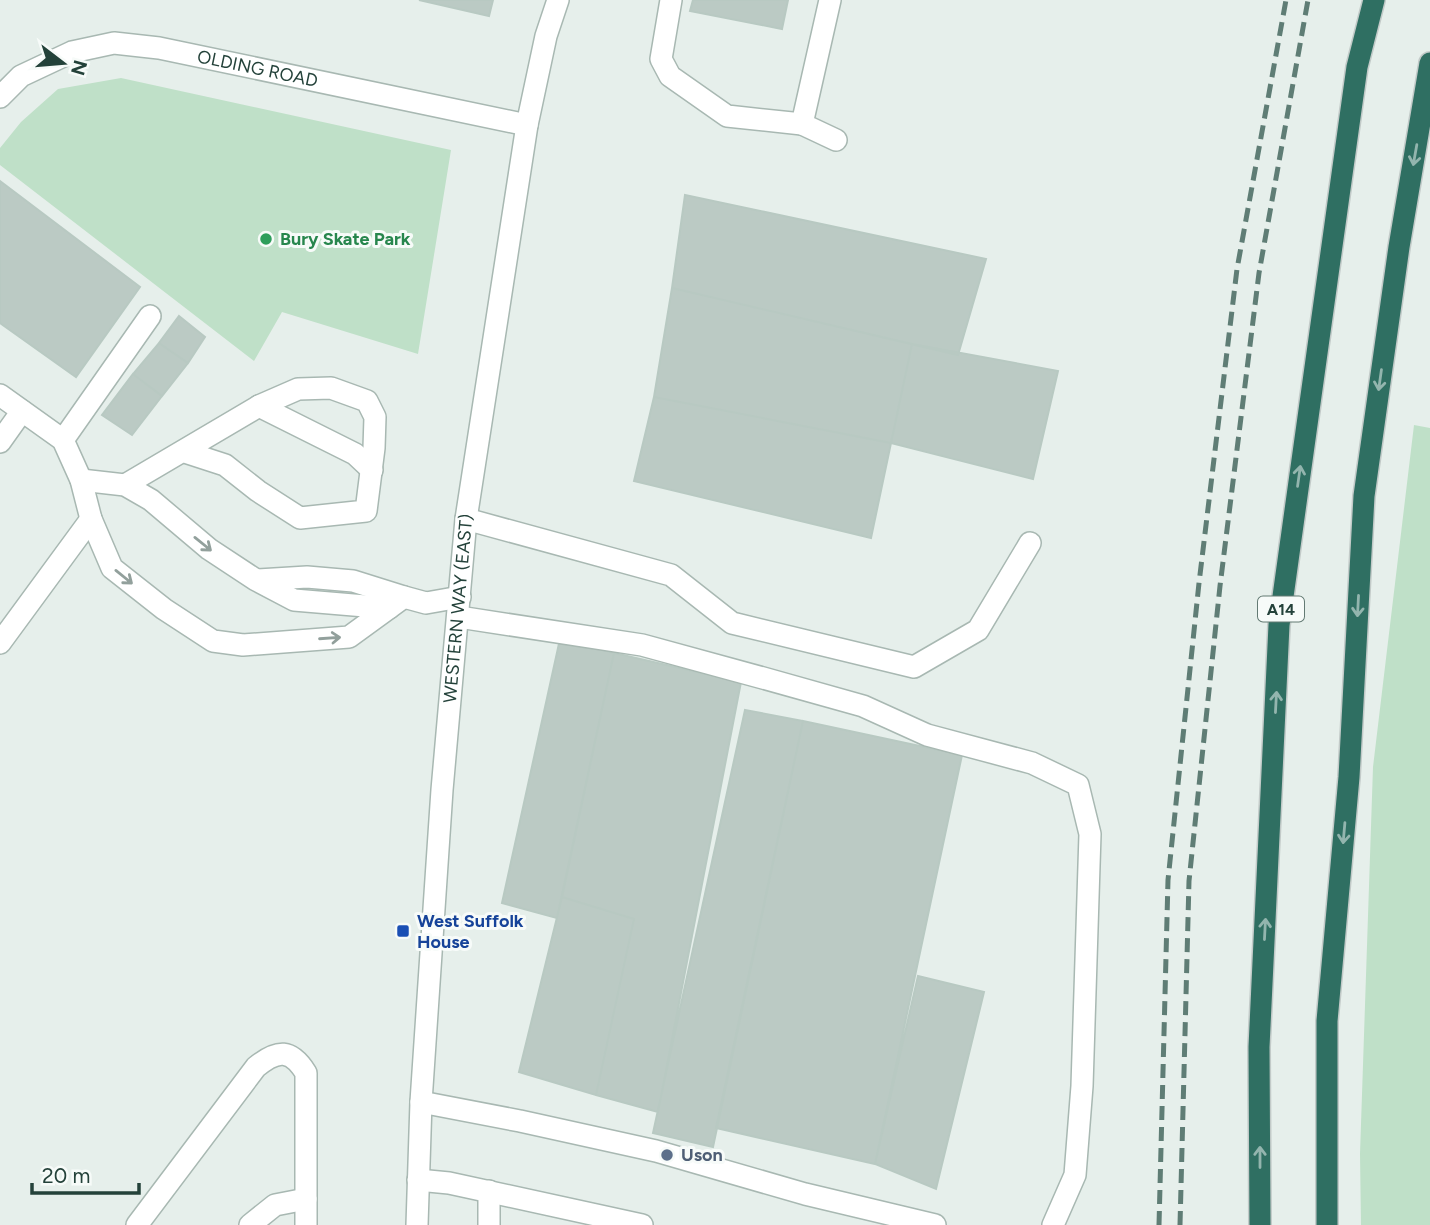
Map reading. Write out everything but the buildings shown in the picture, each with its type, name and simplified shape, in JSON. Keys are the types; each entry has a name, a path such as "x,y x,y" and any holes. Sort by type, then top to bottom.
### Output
{"highway":[{"name":"A14","path":"1260,1225 1259,1047 1279,625 1357,67 1374,0"},
{"path":"1327,1225 1327,1021 1349,777 1364,496 1399,247 1430,64"}],"street":[{"name":"WESTERN WAY (EAST)","path":"417,1225 421,1102 442,790 466,519 527,125 546,36 558,0"},
{"path":"671,0 661,59 670,76 727,116 802,124 836,140"},
{"path":"802,124 830,0"},
{"name":"OLDING ROAD","path":"0,97 21,76 72,52 114,43 159,48 527,125"},
{"path":"63,440 149,316"},
{"path":"125,485 259,406 298,388 331,388 367,401 375,417 366,511 300,518 258,491 225,465 185,452"},
{"path":"0,395 63,440 81,480 91,519 112,568 164,610 214,641 243,645 349,637 396,602"},
{"path":"259,406 355,454 372,470"},
{"path":"0,442 22,411"},
{"path":"81,480 125,485 151,500 209,549 256,580 307,577 354,581 396,602 459,607 642,645 863,706 927,735 1032,763 1078,785 1090,834 1082,1086 1075,1175 1053,1225"},
{"path":"0,643 91,519"},
{"path":"466,519 671,575 732,623 914,667 978,630 1030,543"},
{"path":"138,1225 256,1067 270,1055 285,1054 297,1059 306,1073 306,1225"},
{"path":"421,1102 656,1152 805,1194 935,1225"},
{"path":"418,1180 449,1183 642,1225"},
{"path":"489,1192 489,1225"},
{"path":"250,1225 275,1205 306,1199"}],"green space":[{"name":"Bury Skate Park","path":"121,78 451,150 418,354 282,312 254,361 0,165 0,148 21,122 58,89"},
{"path":"1414,425 1430,428 1430,1225 1361,1225 1360,1154 1373,767"}],"railway":[{"path":"1159,1225 1168,880 1199,583 1237,269 1286,0"},
{"path":"1180,1225 1189,881 1220,586 1259,273 1308,0"}],"place":[{"name":"Bury Skate Park","path":"266,239"},
{"name":"West Suffolk House","path":"403,931"},
{"name":"Uson","path":"667,1155"}]}
